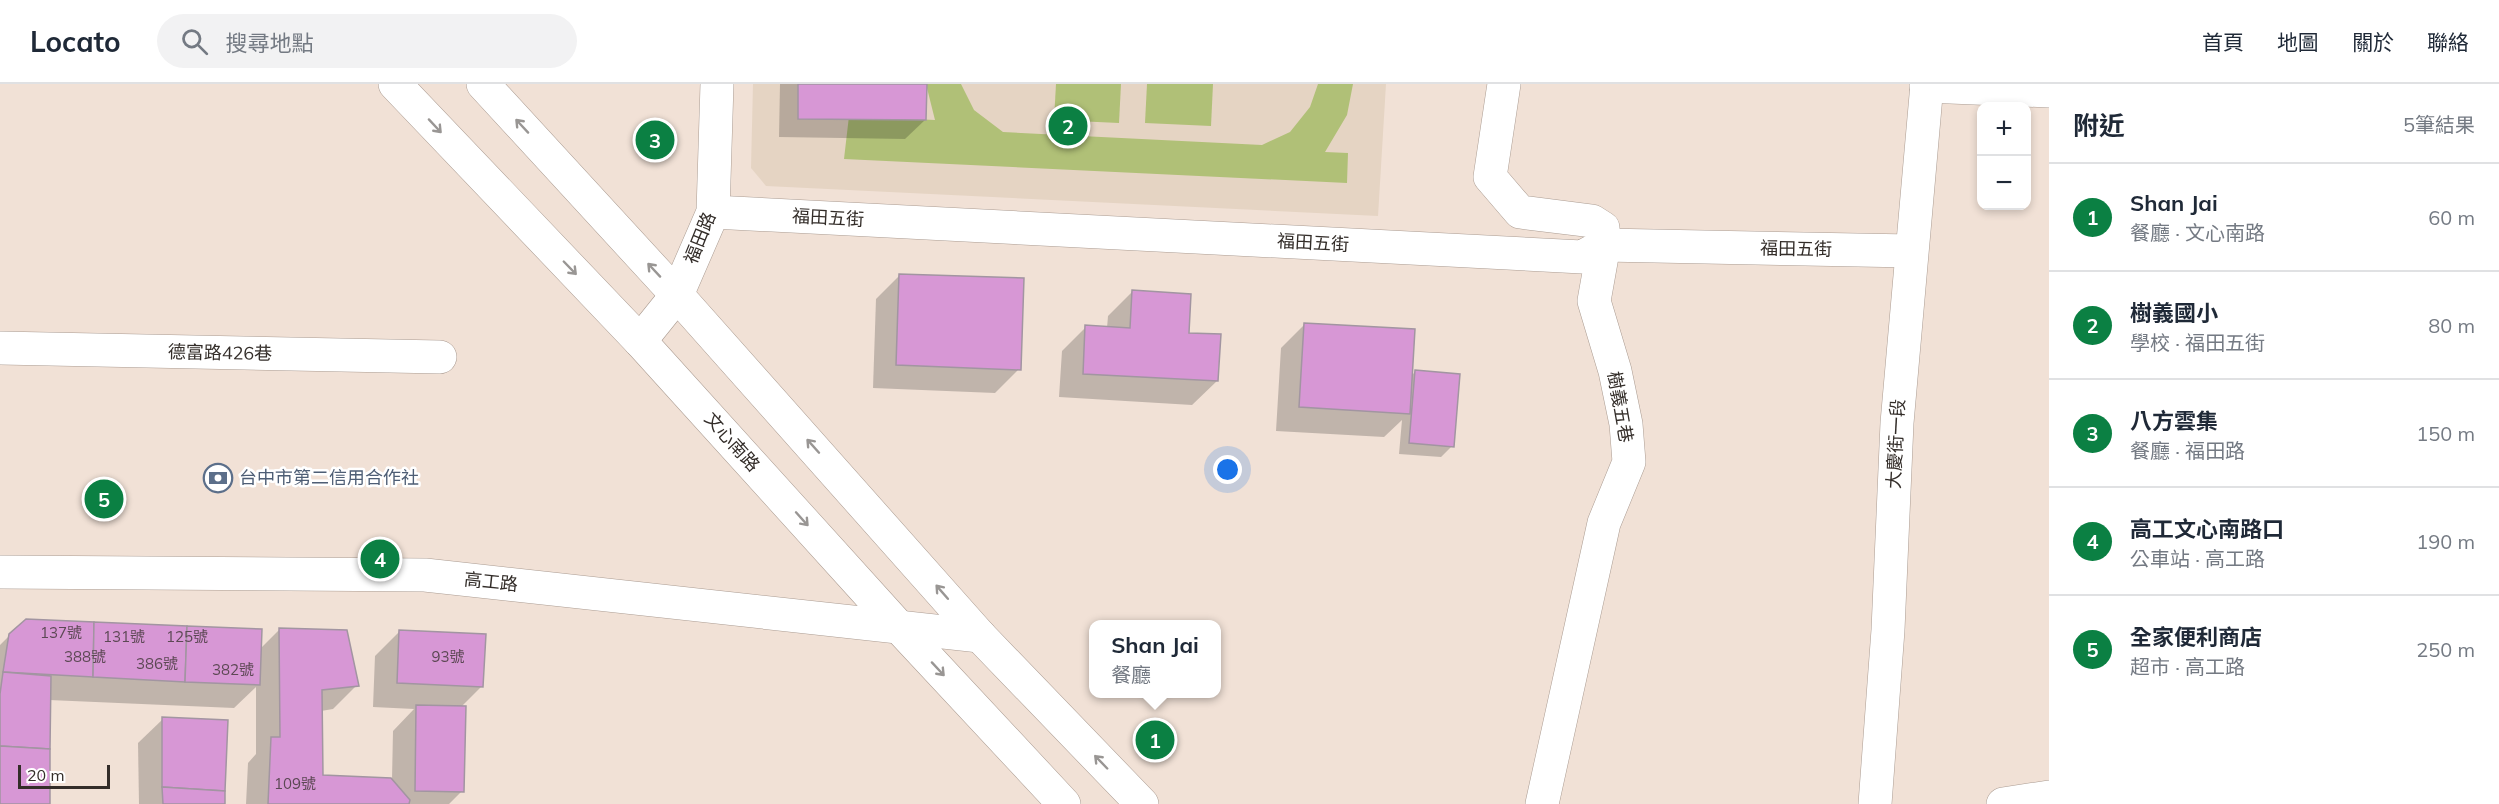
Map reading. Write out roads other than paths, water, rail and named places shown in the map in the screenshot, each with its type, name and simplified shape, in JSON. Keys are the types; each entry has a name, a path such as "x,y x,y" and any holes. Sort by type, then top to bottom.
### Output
{"street":[{"name":"文心南路","path":"395,84 640,341 898,626 1064,804"},
{"path":"483,84 677,295 917,562 980,636 1142,804"},
{"name":"福田路","path":"640,341 677,295 713,212 717,84"},
{"path":"1504,84 1490,177 1520,212 1592,221 1603,228 1604,245"},
{"path":"1926,85 2049,91"},
{"name":"大慶街一段","path":"1875,804 1888,630 1897,423 1926,85"},
{"name":"福田五街","path":"713,212 1582,257 1604,245 1911,250"},
{"name":"樹義五巷","path":"1542,804 1604,523 1629,462 1626,424 1615,371 1594,301 1604,245"},
{"name":"德富路426巷","path":"0,348 440,357"},
{"name":"高工路","path":"0,572 425,575 980,636"},
{"path":"2003,804 2049,797"}],"place":[{"name":"樹義國小","path":"1068,126"},
{"name":"八方雲集","path":"655,140"},
{"name":"台中市第二信用合作社","path":"218,478"},
{"name":"全家便利商店","path":"104,499"},
{"name":"高工文心南路口","path":"380,559"},
{"name":"Shan Jai","path":"1155,740"}]}
